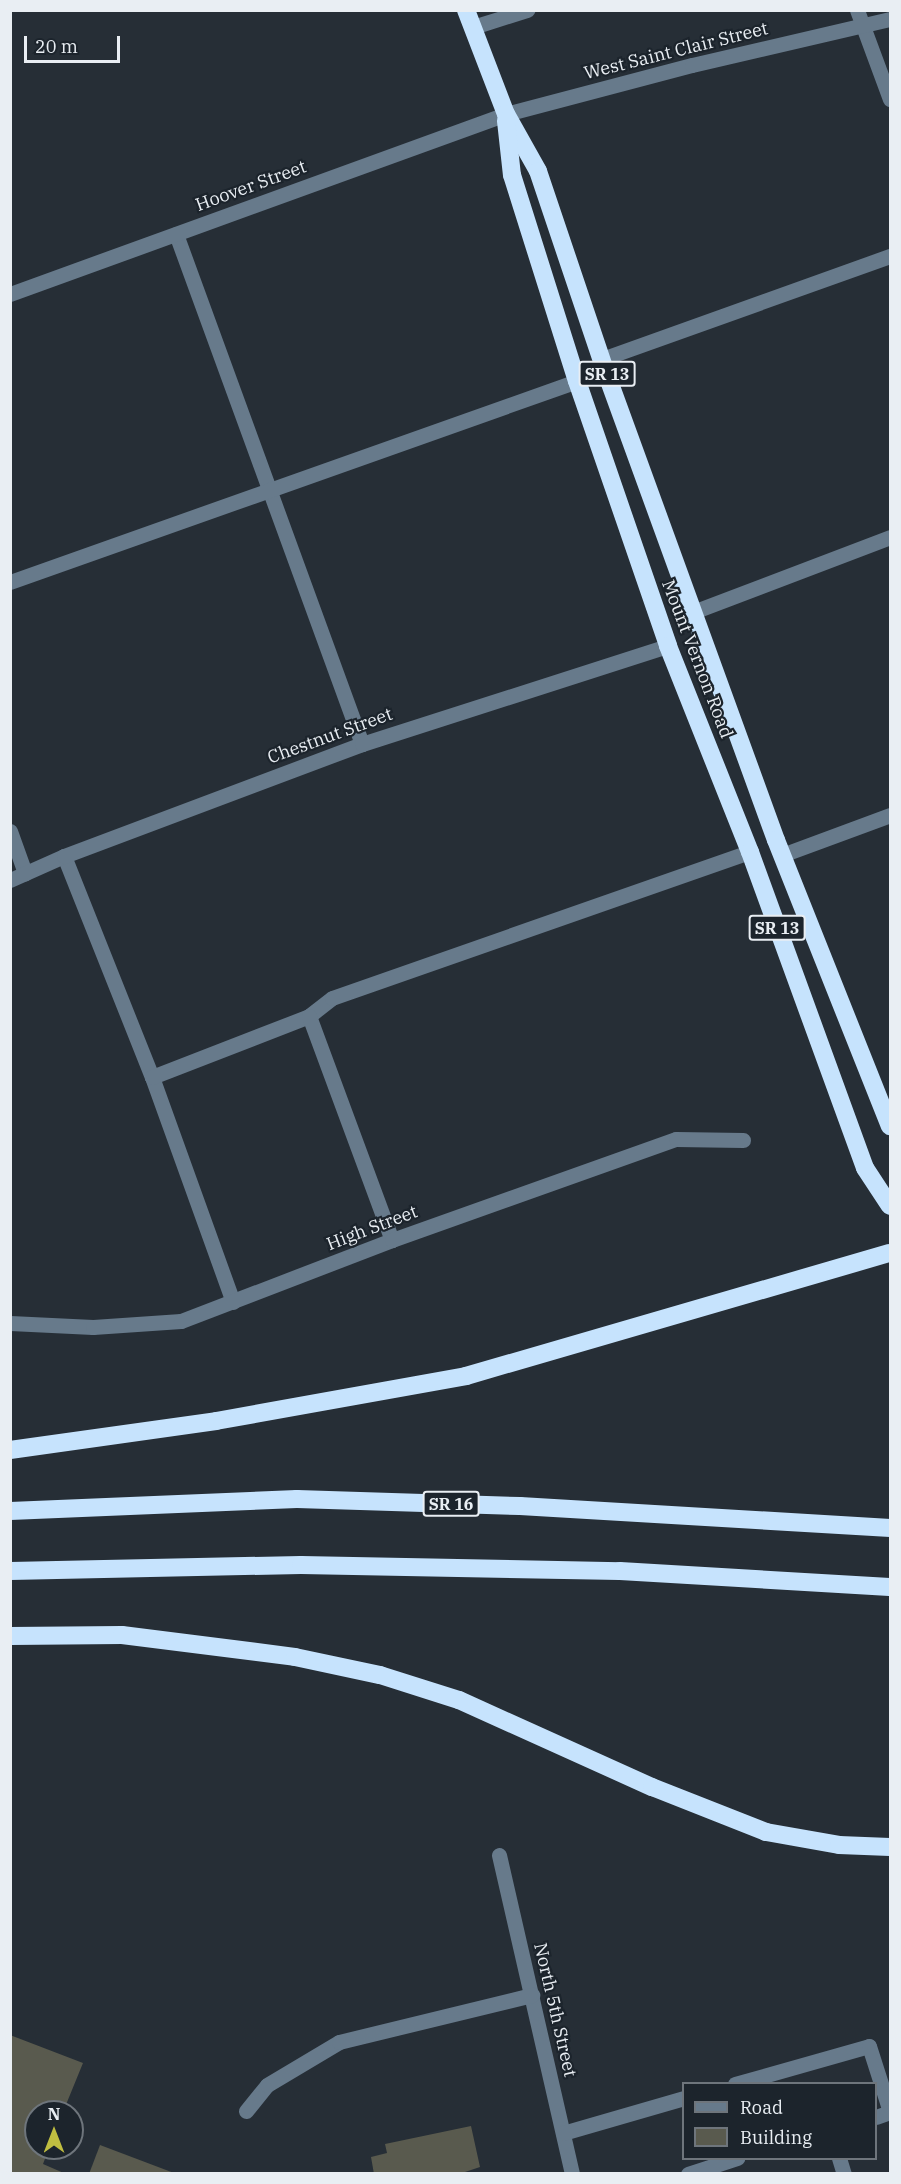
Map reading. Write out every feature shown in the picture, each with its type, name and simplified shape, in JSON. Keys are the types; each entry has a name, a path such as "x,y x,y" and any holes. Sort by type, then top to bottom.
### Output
{"highway":[{"name":"Mount Vernon Road","path":"469,19 506,114 538,171 602,359 782,855 891,1126"},
{"name":"Mount Vernon Road","path":"506,114 512,175 577,381 668,646 750,852 865,1168 891,1206"},
{"path":"10,1450 216,1420 466,1376 891,1253"},
{"name":"SR 16","path":"10,1510 297,1499 520,1506 891,1528"},
{"path":"10,1571 59,1567 290,1565 620,1571 891,1587"},
{"path":"10,1636 122,1635 295,1657 380,1675 459,1700 652,1787 766,1832 839,1845 891,1847"}],"street":[{"path":"469,19 526,10"},
{"path":"857,10 891,99"},
{"name":"West Saint Clair Street","path":"506,114 692,65 863,28 891,19"},
{"name":"Hoover Street","path":"10,294 506,114"},
{"path":"176,234 362,744"},
{"path":"602,359 891,256"},
{"path":"10,582 577,381"},
{"path":"693,612 891,537"},
{"name":"Chestnut Street","path":"10,880 64,856 362,744 668,646"},
{"path":"782,855 891,815"},
{"path":"10,831 25,873"},
{"path":"152,1077 309,1016 332,998 750,852"},
{"path":"64,856 152,1077 233,1302"},
{"path":"309,1016 392,1240"},
{"name":"High Street","path":"10,1323 93,1327 181,1322 392,1240 676,1139 742,1140"},
{"name":"North 5th Street","path":"499,1855 572,2174"},
{"path":"246,2111 267,2085 339,2042 531,1995"},
{"path":"742,2082 869,2046 890,2112"},
{"path":"563,2133 682,2099"},
{"path":"688,2174 731,2160"}],"building":[{"path":"10,2035 83,2063 68,2100 24,2100 24,2160 44,2160 43,2164 66,2174 10,2174"},
{"path":"471,2126 480,2167 459,2174 374,2174 371,2157 387,2153 385,2144"},
{"path":"100,2145 174,2173 174,2174 89,2174"}]}
